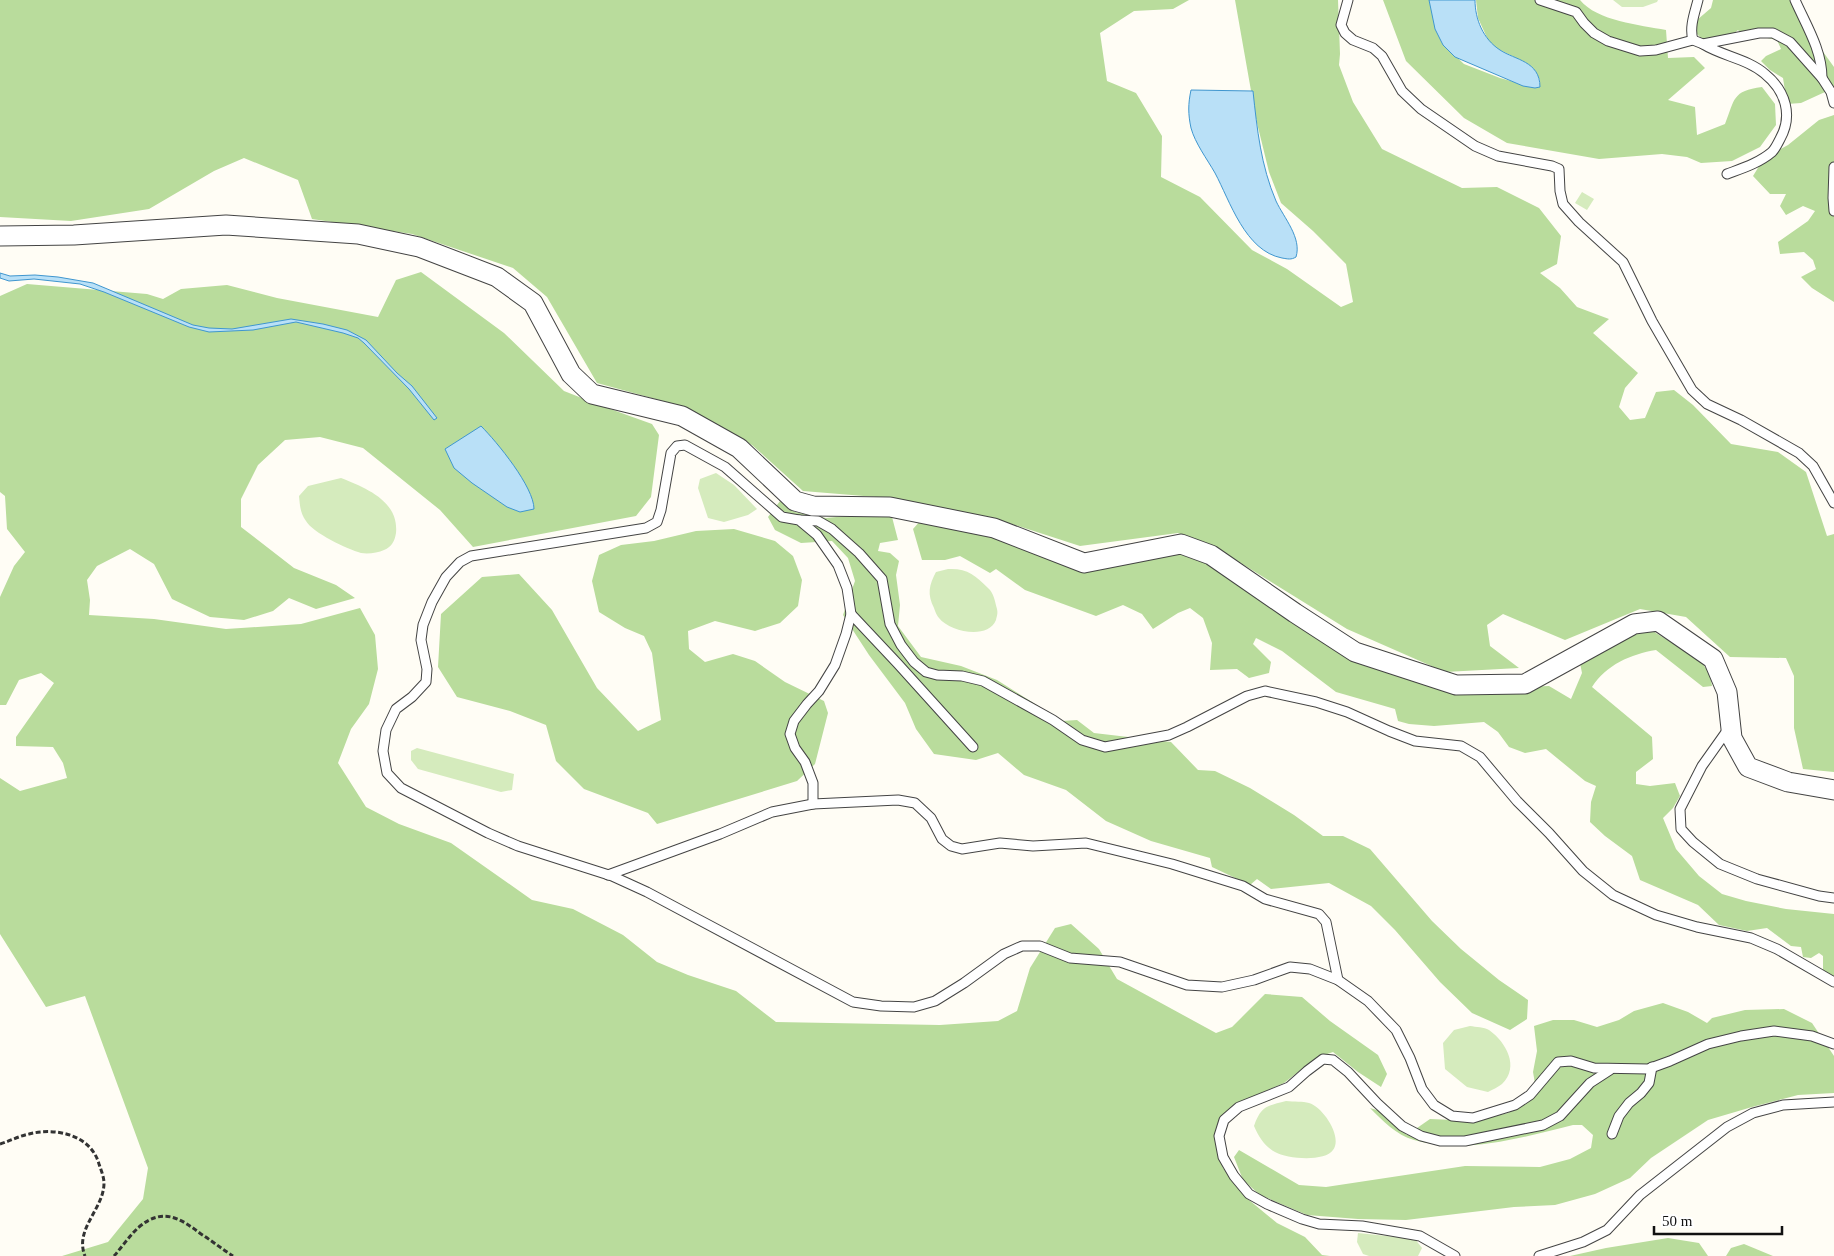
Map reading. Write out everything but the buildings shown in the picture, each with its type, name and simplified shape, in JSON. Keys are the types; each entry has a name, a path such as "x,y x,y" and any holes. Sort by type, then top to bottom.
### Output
{"street":[{"path":"0,236 74,235 226,225 358,234 418,247 497,277 533,303 571,374 592,394 682,416 739,448 795,501 813,506 890,506 994,528 1084,563 1181,544 1211,555 1355,652 1456,686 1525,684 1634,624 1658,621 1713,659 1727,692 1732,738 1748,767 1788,782 1834,790"}],"lane":[{"path":"1348,0 1341,25 1345,33 1353,40 1373,48 1382,56 1402,91 1421,109 1475,146 1498,156 1559,169 1560,191 1563,204 1579,222 1623,262 1652,321 1692,390 1707,404 1741,420 1799,453 1813,466 1834,503"},
{"path":"1540,0 1576,12 1594,33 1608,41 1640,51 1656,50 1693,40 1715,52 1765,73 1780,89 1786,106 1787,120 1782,137 1773,151 1752,165 1727,174"},
{"path":"1693,40 1691,35 1693,17 1698,0"},
{"path":"1795,0 1822,63 1822,78"},
{"path":"1703,44 1759,33 1773,33 1790,42 1822,78 1831,92 1834,103"},
{"path":"1834,167 1834,211"},
{"path":"1834,982 1777,949 1751,938 1698,927 1656,915 1613,895 1583,871 1517,801 1480,757 1461,746 1415,741 1348,712 1316,702 1265,691 1247,696 1169,735 1105,747 1082,740 1053,720 983,681 962,676 937,675 926,672 914,662 901,645 890,624 882,579 859,554 832,529 818,521 782,517 718,463 685,445 677,446 671,453 661,510 657,522 646,528 471,556 460,562 446,577 432,602 423,626 422,640 427,669 426,682 396,709 386,730 382,751 387,773 401,788 488,833 518,846 608,875 647,892 853,1002 880,1006 914,1007 935,1001 1004,954 1022,946 1040,946 1070,958 1120,962 1187,985 1222,986 1254,980 1290,967 1310,969 1338,980 1368,1001 1396,1030 1410,1058 1422,1089 1434,1105 1452,1116 1473,1118 1515,1105 1530,1095 1558,1062 1571,1060 1594,1068 1652,1067 1708,1044 1774,1031 1812,1036 1834,1044"},
{"path":"799,520 817,535 838,565 847,588 851,614 835,665 820,691 794,721 790,734 813,783 813,804"},
{"path":"851,614 973,747"},
{"path":"1731,726 1702,766 1680,809 1681,829 1692,842 1720,864 1757,879 1819,896 1834,898"},
{"path":"608,875 720,834 772,812 813,804 898,800 916,803 931,818 942,839 951,846 962,849 1000,843 1033,846 1086,842 1172,864 1243,886 1265,900 1319,914 1326,922 1338,980"},
{"path":"1455,1256 1420,1236 1362,1226 1319,1224 1293,1215 1249,1194 1234,1176 1224,1157 1219,1136 1224,1120 1240,1108 1289,1087 1307,1070 1323,1060 1333,1060 1348,1072 1402,1126 1421,1136 1440,1141 1465,1141 1543,1125 1560,1116 1590,1083 1612,1068"},
{"path":"1582,1064 1592,1075 1590,1083"},
{"path":"1612,1134 1619,1116 1628,1103 1641,1093 1650,1082 1652,1067"},
{"path":"1539,1256 1583,1242 1607,1230 1654,1183 1727,1127 1753,1113 1784,1106 1834,1102"}],"path":[{"path":"0,1144 30,1133 49,1131 68,1134 86,1142 98,1158 104,1183 100,1200 88,1222 83,1238 85,1256"},
{"path":"114,1256 138,1228 149,1220 164,1216 172,1216 184,1221 233,1256"}],"green space":[{"path":"0,0 1189,0 1173,9 1134,11 1100,33 1107,81 1136,93 1162,136 1161,177 1200,197 1252,250 1287,269 1341,307 1353,302 1346,264 1281,203 1269,172 1256,119 1235,0 1338,0 1339,65 1353,102 1382,149 1462,188 1497,187 1539,208 1561,236 1557,264 1540,273 1560,288 1577,307 1609,319 1593,333 1638,373 1625,388 1619,407 1630,420 1645,418 1656,392 1674,390 1693,405 1731,444 1778,452 1806,472 1827,536 1834,534 1834,772 1803,769 1794,728 1794,676 1786,658 1730,657 1686,617 1640,609 1565,640 1503,614 1487,625 1490,646 1519,668 1445,672 1347,629 1236,560 1178,533 1080,546 1012,524 888,498 803,491 752,445 681,406 597,383 547,297 513,268 412,234 312,219 298,180 244,158 214,171 149,209 71,221 0,217"},
{"path":"1383,0 1431,0 1442,43 1464,64 1500,78 1525,85 1539,86 1540,80 1526,63 1498,49 1489,42 1478,18 1476,0 1580,0 1597,13 1608,17 1632,24 1666,30 1668,58 1694,57 1705,68 1668,100 1695,107 1697,135 1725,124 1733,102 1740,94 1762,87 1775,104 1776,125 1760,147 1732,161 1701,163 1687,157 1662,154 1599,159 1507,143 1464,118 1406,61"},
{"path":"1613,0 1658,0 1643,7 1622,7"},
{"path":"1713,0 1795,0 1808,31 1834,67 1834,102 1825,92 1801,103 1787,104 1783,78 1770,70 1761,61 1766,56 1781,49 1777,40 1762,37 1746,39 1738,30 1724,42 1706,44 1690,26 1711,8"},
{"path":"1834,115 1834,302 1812,288 1801,277 1816,269 1813,260 1804,252 1780,254 1778,242 1808,221 1815,211 1803,206 1786,215 1780,206 1786,194 1770,194 1753,176 1764,158 1788,145 1819,120"},
{"path":"1582,192 1594,199 1587,210 1575,203"},
{"path":"421,272 504,333 564,391 652,424 659,435 651,497 636,516 473,547 440,510 363,448 320,437 285,440 258,465 241,499 241,527 294,568 336,585 355,598 316,609 289,598 273,611 244,620 210,617 172,599 154,564 130,549 97,566 87,580 90,600 89,615 154,619 226,629 301,624 360,608 375,635 378,669 369,704 351,729 338,763 366,807 399,824 451,843 532,900 573,909 623,935 657,962 688,975 736,991 776,1022 940,1025 998,1021 1017,1011 1030,968 1055,928 1071,924 1099,949 1117,979 1216,1033 1232,1027 1265,994 1302,997 1330,1021 1378,1055 1387,1074 1381,1087 1333,1052 1316,1058 1284,1083 1239,1103 1220,1118 1215,1140 1223,1168 1249,1200 1277,1223 1305,1237 1322,1255 1330,1256 62,1256 108,1242 143,1199 148,1168 85,996 46,1007 0,934 0,778 20,791 67,778 63,763 53,747 16,746 16,737 54,683 41,673 19,680 6,705 0,705 0,597 14,566 25,552 7,529 5,496 0,492 0,296 27,284 147,294 163,299 181,289 227,285 277,298 378,317 396,280"},
{"path":"716,473 734,485 757,509 748,515 724,522 708,518 698,488 700,479"},
{"path":"341,478 370,491 387,504 396,522 396,533 393,543 387,549 370,553 355,551 323,535 310,526 304,518 299,496 308,486"},
{"path":"780,501 795,512 826,518 868,514 892,517 898,540 880,543 878,551 890,553 899,561 896,575 900,605 898,626 921,657 961,666 997,680 1062,721 1077,720 1094,733 1171,742 1198,770 1215,771 1250,788 1294,815 1323,836 1343,836 1370,849 1432,921 1461,949 1499,980 1528,1000 1527,1019 1510,1030 1472,1013 1440,982 1395,930 1371,906 1329,883 1271,889 1257,879 1250,885 1212,867 1210,858 1151,841 1106,821 1066,790 1024,775 998,753 976,760 934,754 916,729 905,703 869,655 843,615 855,581 848,558 832,541 801,543 775,530 768,517"},
{"path":"921,520 975,528 1074,565 1176,551 1196,554 1354,657 1457,690 1549,686 1571,699 1582,673 1580,663 1634,633 1651,630 1700,660 1710,674 1712,686 1703,687 1656,650 1637,654 1620,662 1604,672 1598,679 1592,687 1652,737 1653,759 1636,772 1636,784 1650,786 1675,783 1680,796 1673,808 1663,818 1676,849 1699,876 1722,894 1786,909 1834,914 1834,978 1823,972 1823,956 1819,953 1811,958 1803,957 1801,947 1791,946 1767,928 1747,931 1719,925 1698,905 1640,880 1632,856 1590,822 1591,802 1596,786 1585,781 1546,749 1525,753 1509,747 1498,732 1484,722 1434,726 1398,721 1395,709 1336,692 1282,651 1256,638 1253,644 1271,662 1269,673 1249,678 1237,669 1210,670 1212,643 1203,618 1190,608 1178,613 1153,629 1142,614 1123,605 1096,616 1025,590 996,569 990,573 960,556 945,560 922,560 913,529"},
{"path":"734,529 775,541 793,556 802,580 798,606 780,623 755,631 715,621 688,631 689,649 705,662 733,654 755,661 785,682 824,701 828,713 815,764 797,781 657,824 648,813 584,789 556,761 546,725 510,711 457,697 438,667 441,614 482,577 519,574 552,610 597,688 638,731 661,720 652,653 644,636 625,628 599,612 592,581 599,555 621,545 654,541 696,531"},
{"path":"948,569 970,573 990,590 997,612 996,620 992,626 985,630 969,632 951,627 938,617 930,598 930,585 936,572"},
{"path":"417,748 514,774 512,790 501,792 418,769 411,760 411,751"},
{"path":"1663,1003 1688,1012 1707,1023 1712,1018 1745,1010 1784,1009 1812,1023 1834,1056 1834,1093 1798,1095 1708,1120 1651,1158 1630,1178 1595,1194 1555,1205 1514,1207 1406,1220 1307,1215 1260,1195 1243,1180 1234,1157 1239,1150 1299,1185 1326,1187 1465,1166 1540,1167 1570,1159 1591,1148 1593,1135 1582,1125 1573,1125 1494,1143 1453,1146 1407,1138 1390,1127 1370,1108 1380,1111 1407,1135 1430,1119 1476,1121 1508,1113 1537,1095 1533,1072 1537,1051 1534,1026 1553,1020 1574,1020 1597,1027 1619,1020 1634,1011"},
{"path":"1470,1026 1489,1030 1501,1041 1509,1055 1510,1070 1507,1077 1502,1084 1488,1092 1467,1087 1445,1069 1443,1043 1454,1030"},
{"path":"1286,1101 1309,1103 1320,1110 1325,1116 1330,1123 1335,1138 1333,1150 1329,1154 1314,1158 1297,1158 1275,1152 1262,1141 1254,1126 1259,1114 1269,1106"},
{"path":"1358,1233 1415,1239 1422,1248 1418,1256 1369,1256 1363,1254 1357,1242"},
{"path":"1668,1238 1699,1243 1708,1256 1570,1256 1606,1248"},
{"path":"1744,1244 1773,1256 1726,1256 1731,1248"}],"water":[{"path":"1429,0 1475,0 1478,21 1489,40 1500,50 1526,62 1536,72 1540,87 1523,86 1455,57 1443,45 1435,29"},
{"path":"1191,90 1253,91 1263,161 1276,201 1297,243 1296,257 1293,259 1282,258 1258,246 1240,223 1193,134 1189,114"},
{"path":"0,273 10,276 35,275 58,277 93,283 193,325 209,328 232,329 291,319 347,330 366,340 412,386 437,418 434,420 409,389 364,343 358,338 343,333 296,322 253,330 209,332 189,327 80,284 34,279 9,281 0,278"},
{"path":"481,426 514,465 528,489 534,509 520,512 507,507 454,468 445,449"}]}
